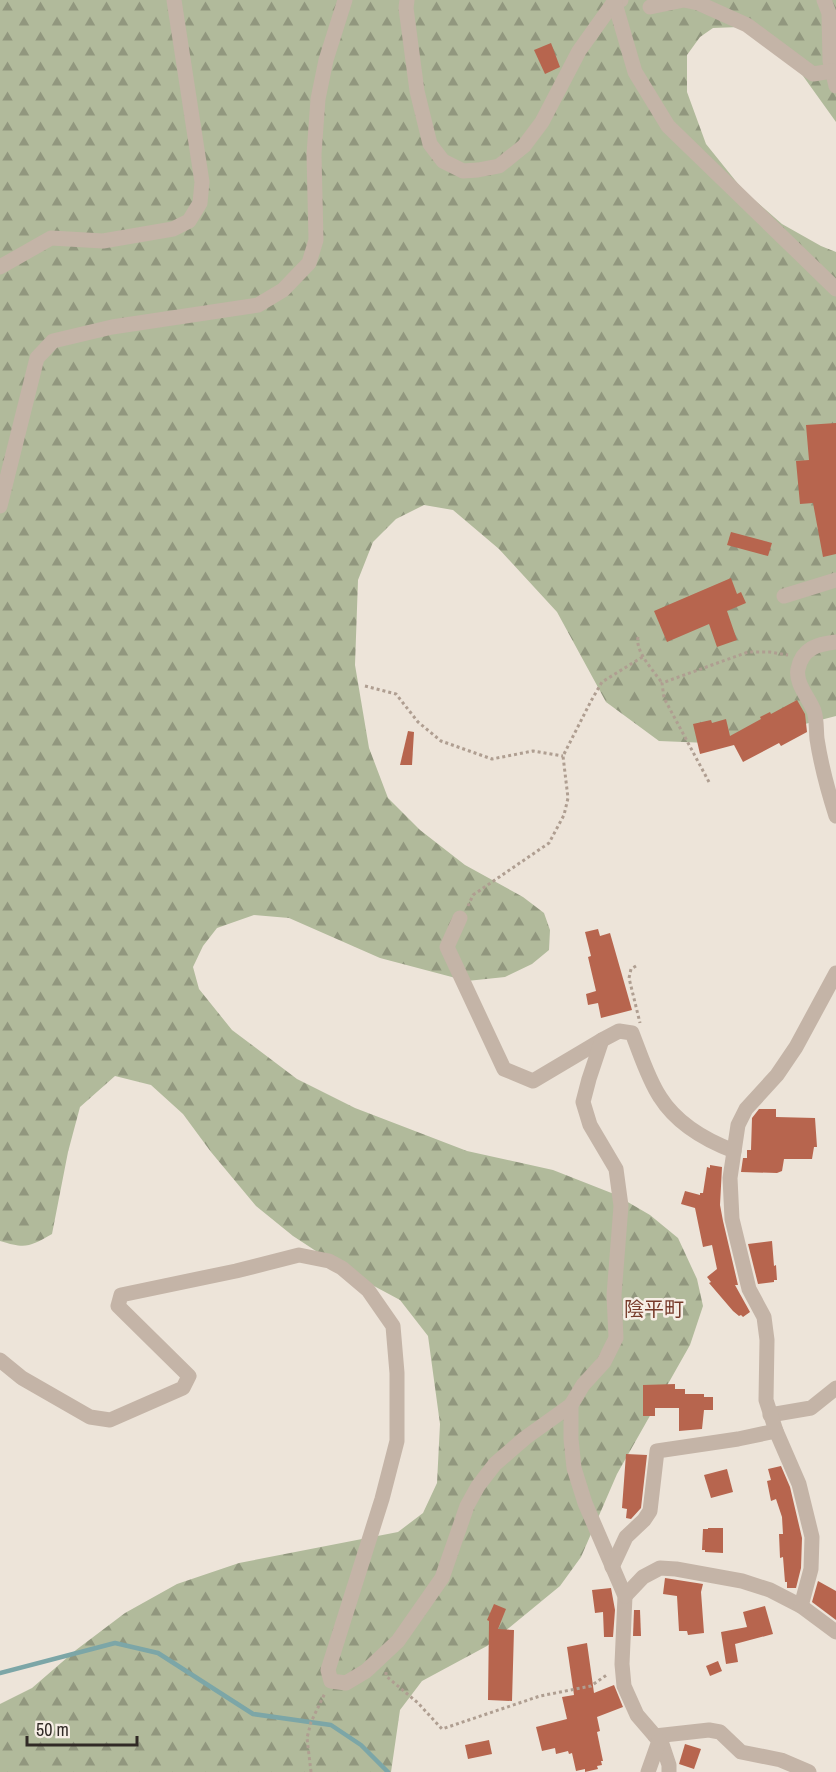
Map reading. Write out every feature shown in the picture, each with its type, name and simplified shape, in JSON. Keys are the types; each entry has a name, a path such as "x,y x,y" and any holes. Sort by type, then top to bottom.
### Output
{"street":[{"path":"0,267 51,238 103,241 173,229 189,221 200,203 202,182 174,0"},
{"path":"0,506 37,358 53,341 112,327 258,305 283,290 309,263 316,240 314,154 318,99 326,60 345,0"},
{"path":"407,0 406,8 417,91 430,144 443,161 463,171 499,166 524,146 542,122 579,51 617,1"},
{"path":"650,7 684,0 698,3 747,25 813,74 834,79 830,61 829,13 824,0"},
{"path":"617,1 635,72 668,126 836,289"},
{"path":"784,596 836,580"},
{"path":"836,642 816,645 801,657 797,671 800,684 815,713 819,750 836,816"},
{"path":"460,918 447,947 504,1070 533,1081 602,1040 619,1032 632,1033 660,1097 682,1123 710,1142 734,1151"},
{"path":"801,1606 811,1569 812,1537 799,1484 776,1431 766,1400 767,1340 764,1317 749,1289 732,1219 730,1178 738,1125 746,1109 777,1075 796,1047 836,973"},
{"path":"0,1360 22,1378 90,1417 111,1420 183,1388 189,1376 118,1306 121,1295 299,1255 329,1261 342,1268 368,1290 393,1326 397,1373 398,1441 328,1670 331,1681 346,1683 366,1671 398,1641 442,1578 467,1506 478,1486 495,1464 525,1438 571,1405 583,1385 604,1362 616,1338 614,1295 621,1206 616,1169 590,1125 583,1102 602,1040"},
{"path":"770,1415 811,1408 836,1388"},
{"path":"571,1405 570,1439 573,1468 585,1503 625,1596 622,1664 624,1686 637,1715 657,1739 669,1765 669,1772"},
{"path":"612,1567 626,1537 650,1511 657,1451 776,1431"},
{"path":"625,1596 643,1577 660,1568 676,1569 742,1581 770,1590 801,1606 836,1632"},
{"path":"657,1739 709,1730 720,1732 741,1752 781,1760 809,1772"},
{"path":"648,1772 657,1739"}],"path":[{"path":"638,638 637,643 662,683 664,698 709,782"},
{"path":"662,683 748,652 770,652 801,657"},
{"path":"460,918 473,895 549,843 564,815 568,798 563,756 602,682 644,656"},
{"path":"365,686 396,694 418,722 441,741 492,759 533,751 563,756"},
{"path":"632,1033 641,1022 629,978 631,969 636,966"},
{"path":"387,1653 386,1676 418,1703 442,1729 540,1696 591,1686 622,1664"},
{"path":"311,1772 307,1738 311,1722 331,1681"}],"green space":[{"path":"0,0 836,0 836,122 783,48 739,27 713,28 700,37 687,55 687,92 706,144 743,190 782,224 836,252 836,716 778,731 708,743 659,741 606,702 557,612 499,549 453,510 424,505 396,519 373,542 358,580 355,665 369,748 388,798 420,830 465,865 523,897 544,913 550,930 549,950 532,964 505,977 467,981 380,958 289,918 254,915 217,928 203,946 193,967 199,989 232,1030 297,1079 355,1108 467,1151 553,1170 614,1194 650,1215 678,1238 697,1279 703,1306 690,1345 617,1474 581,1557 560,1586 487,1646 422,1681 400,1710 391,1772 0,1772 0,1704 32,1688 76,1650 125,1613 177,1584 239,1563 398,1532 423,1513 437,1483 440,1424 428,1336 400,1300 348,1272 293,1236 256,1206 183,1114 151,1085 115,1076 80,1107 68,1152 52,1234 38,1242 22,1246 0,1241"}],"building":[{"path":"551,43 560,67 545,74 534,50"},
{"path":"836,423 836,554 823,557 813,503 800,504 796,461 809,460 806,425"},
{"path":"731,532 772,543 768,556 727,545"},
{"path":"731,578 737,594 741,592 746,603 727,611 737,640 717,647 709,624 667,642 654,611"},
{"path":"797,700 805,714 807,732 781,746 779,743 743,762 734,745 700,754 693,724 711,720 712,723 726,719 730,736 761,719 760,717 770,712 771,714"},
{"path":"408,731 414,732 412,765 400,765"},
{"path":"598,929 600,936 610,933 632,1010 601,1018 598,1003 588,1005 586,994 596,991 585,932"},
{"path":"759,1109 776,1109 776,1117 815,1118 817,1147 814,1147 812,1159 784,1159 782,1171 777,1173 741,1172 743,1158 747,1158 747,1150 751,1150 752,1118"},
{"path":"710,1165 722,1167 720,1205 738,1285 735,1285 750,1312 743,1317 733,1311 709,1283 711,1282 707,1277 717,1269 712,1245 703,1247 695,1208 681,1204 685,1191 700,1195 703,1193 707,1167 710,1168"},
{"path":"772,1241 777,1280 758,1284 748,1244"},
{"path":"675,1384 675,1389 685,1389 685,1394 704,1394 704,1397 713,1397 713,1410 704,1410 702,1429 679,1431 679,1408 655,1408 655,1416 643,1416 643,1385"},
{"path":"626,1454 647,1455 641,1508 631,1519 626,1518 627,1509 622,1508"},
{"path":"781,1466 790,1487 802,1538 801,1568 796,1588 787,1588 787,1582 785,1582 783,1557 780,1558 779,1534 783,1534 782,1517 776,1499 771,1501 767,1481 771,1480 768,1469"},
{"path":"727,1469 733,1492 711,1498 704,1475"},
{"path":"723,1528 723,1553 702,1550 703,1529"},
{"path":"665,1578 703,1584 701,1592 704,1633 688,1635 687,1631 679,1631 677,1596 663,1594"},
{"path":"818,1581 836,1591 836,1620 812,1602"},
{"path":"611,1588 615,1610 613,1637 604,1637 603,1612 595,1613 592,1590"},
{"path":"494,1604 506,1609 498,1629 514,1630 512,1701 488,1700 489,1621 487,1620"},
{"path":"765,1606 773,1634 735,1644 738,1662 726,1664 721,1632 747,1627 743,1612"},
{"path":"634,1610 640,1610 641,1636 633,1636"},
{"path":"587,1643 594,1693 614,1685 623,1707 597,1717 600,1731 597,1732 603,1761 601,1761 602,1765 597,1766 598,1769 585,1772 585,1769 576,1771 572,1753 569,1754 568,1751 556,1754 555,1748 542,1751 536,1727 567,1719 562,1697 574,1695 567,1647"},
{"path":"718,1661 722,1671 710,1676 706,1666"},
{"path":"489,1740 492,1754 468,1759 465,1745"},
{"path":"685,1744 701,1749 694,1769 679,1764"}],"waterway":[{"path":"0,1673 115,1643 158,1653 253,1714 331,1725 361,1745 388,1772"}],"district":[{"name":"陰平町","path":"654,1309"}]}
